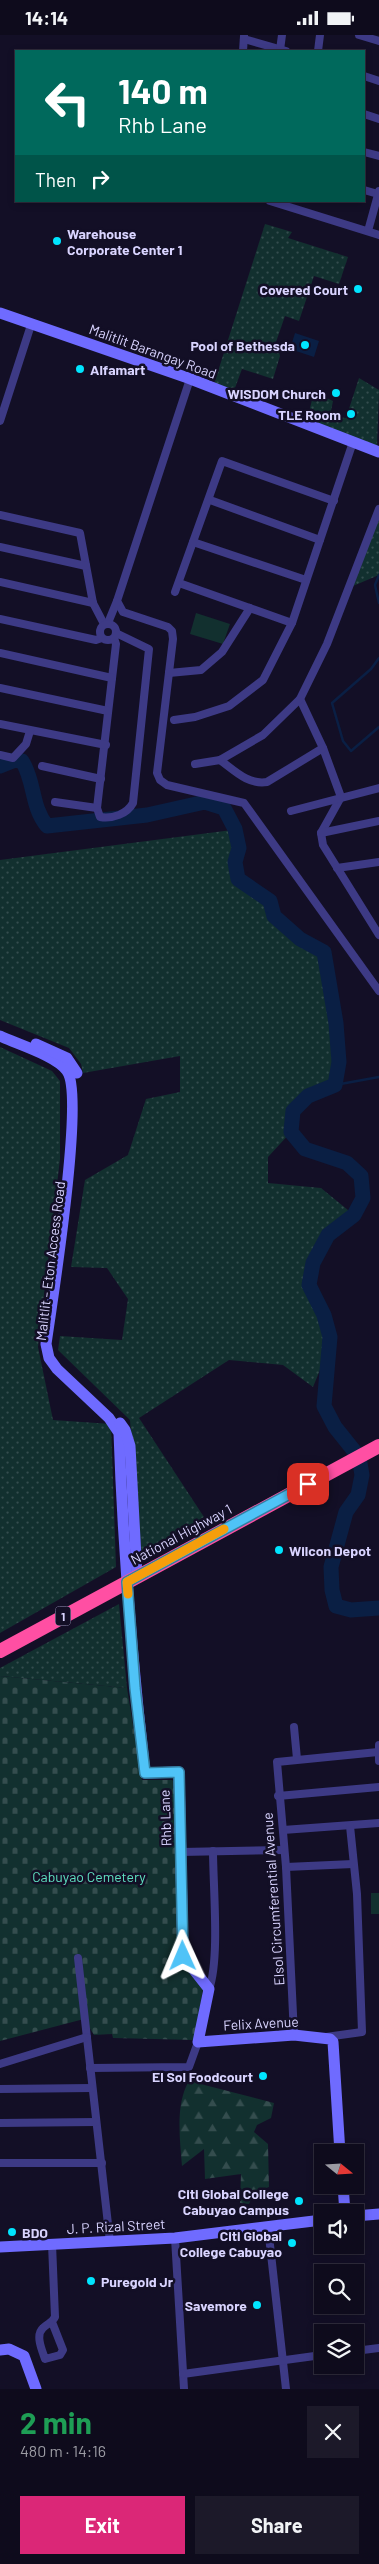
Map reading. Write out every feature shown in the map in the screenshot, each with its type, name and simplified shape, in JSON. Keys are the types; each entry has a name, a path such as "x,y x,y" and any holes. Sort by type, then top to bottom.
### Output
{"highway":[{"name":"National Highway 1","path":"0,1651 378,1447"}],"street":[{"path":"242,50 244,37 284,50 282,35"},
{"path":"318,50 320,35"},
{"path":"359,35 379,41"},
{"path":"365,76 379,81"},
{"path":"365,114 379,119"},
{"path":"365,152 379,157"},
{"path":"365,190 379,193 368,231"},
{"path":"273,202 379,235"},
{"name":"Malitlit Barangay Road","path":"0,313 190,379 379,452"},
{"path":"0,421 30,325"},
{"path":"0,619 96,640 102,638 108,641 117,601 190,379"},
{"path":"174,720 195,717 229,706 263,680 292,623 353,442"},
{"path":"175,592 210,500 222,461 334,501"},
{"path":"210,500 320,540"},
{"path":"195,764 220,760 263,735 300,699 327,644 379,509"},
{"path":"0,515 80,533 93,603 111,629 116,644 106,745 97,808 100,817 105,818 126,813 133,803 149,649 111,629 100,629 102,638"},
{"path":"193,542 306,580"},
{"path":"0,547 86,565"},
{"path":"0,582 93,603"},
{"path":"179,583 292,623"},
{"path":"117,601 123,612 168,627 172,631 173,639 157,773 160,780 167,785 244,803 379,991"},
{"path":"169,673 201,669 222,652 250,608"},
{"path":"111,629 123,612"},
{"path":"0,653 112,678"},
{"path":"0,688 108,711"},
{"path":"300,699 323,748 341,797 321,833 323,845 379,935"},
{"path":"0,724 106,745"},
{"path":"0,755 13,758 26,744 30,731"},
{"path":"220,760 252,783 259,783 267,782 323,748"},
{"path":"42,766 101,779"},
{"path":"291,811 379,788"},
{"path":"55,802 97,808"},
{"path":"321,833 379,821"},
{"path":"338,868 379,862"},
{"name":"Malitlit - Eton Access Road","path":"0,1028 67,1058 76,1069 79,1080 77,1164 53,1341 55,1354 60,1362 114,1414 125,1430 130,1446 128,1510"},
{"name":"Malitlit - Eton Access Road","path":"0,1036 62,1064 72,1079 70,1165 46,1344 49,1358 57,1369 109,1418 119,1433 128,1510 132,1579"},
{"name":"Rhb Lane","path":"132,1579 135,1688 145,1773 179,1772 183,1956 208,1989"},
{"path":"294,1727 296,1759 378,1752"},
{"path":"379,1745 379,1761"},
{"name":"Elsol Circumferential Avenue","path":"294,2035 286,1867 276,1762 296,1759"},
{"path":"278,1796 379,1787"},
{"path":"283,1830 379,1823"},
{"path":"326,2037 362,2033 358,1904 350,1826"},
{"path":"181,1852 284,1850"},
{"path":"90,2068 189,2067 198,2042 208,1989 212,1981 214,1950 213,1851"},
{"path":"286,1867 354,1864"},
{"path":"78,1958 110,2242"},
{"name":"Felix Avenue","path":"198,2042 294,2035 326,2037"},
{"path":"0,2064 86,2037"},
{"path":"326,2037 333,2042 339,2144"},
{"path":"0,2089 92,2088"},
{"path":"0,2123 96,2122"},
{"path":"0,2163 102,2163"},
{"path":"364,2215 379,2214"},
{"name":"J. P. Rizal Street","path":"0,2247 175,2238 314,2221"},
{"path":"268,2227 286,2389"},
{"path":"175,2238 184,2389"},
{"path":"52,2244 55,2314 52,2322 44,2327 40,2334 45,2359 60,2355 62,2350 52,2322"},
{"path":"364,2350 379,2348"},
{"path":"0,2350 9,2349 24,2356 36,2389"},
{"path":"183,2374 314,2356"}],"green space":[{"path":"265,224 292,232 288,238 348,257 339,284 314,276 299,321 285,316 276,342 280,356 273,379 242,369 232,396 213,387"},
{"path":"359,378 379,390 377,447 307,420 314,392 333,401 330,416 346,418"},
{"path":"379,516 379,575 353,586"},
{"path":"196,613 230,624 223,644 190,634"},
{"path":"232,830 239,848 235,862 238,879 270,901 274,916 300,939 324,952 336,1023 339,1062 335,1085 308,1096 293,1111 291,1132 268,1157 268,1183 321,1188 354,1215 328,1235 314,1263 309,1285 324,1315 330,1337 327,1353 313,1387 283,1365 229,1360 139,1418 204,1517 141,1554 130,1420 58,1350 60,1336 122,1340 128,1299 107,1268 71,1267 85,1180 128,1155 146,1099 180,1092 180,1056 83,1073 81,1064 69,1048 0,1020 0,860"},
{"path":"0,1047 52,1071 60,1081 60,1159 38,1347 53,1420 111,1424 116,1567 0,1633"},
{"path":"119,1604 127,1688 0,1676 0,1668"},
{"name":"Cabuyao Cemetery","path":"0,1676 127,1688 142,1780 172,1780 175,1782 180,1961 203,1989 194,2040 113,2038 112,2034 94,2035 84,2019 0,2041"},
{"path":"371,1893 379,1893 379,1914 371,1914"},
{"path":"189,2081 274,2103 271,2118 257,2125 254,2132 268,2144 269,2187 254,2192 249,2204 240,2203 241,2174 205,2179 204,2149 182,2166 180,2111"}],"water":[{"name":"Pool of Bethesda","path":"295,333 319,341 314,357 290,349"}],"waterway":[{"path":"379,575 375,585 379,603"},
{"path":"379,658 371,669 332,703 343,741 351,751 379,727"},
{"path":"0,766 15,760 22,761 29,777 38,811 47,826 147,815 205,802 224,808 235,829 239,848 235,862 238,879 270,901 274,916 300,939 324,952 336,1023 339,1062 335,1085 308,1096 293,1111 291,1132 305,1149 347,1163 361,1176 363,1198 354,1215 328,1235 313,1263 309,1285 324,1315 330,1337 324,1406 335,1427 359,1457 362,1475 358,1495 346,1512 331,1567 332,1590 336,1606 351,1610 379,1608"},
{"path":"335,1085 379,1077"}],"slow traffic":[{"path":"128,1594 127,1582 224,1529"}],"place":[{"name":"Warehouse Corporate Center 1","path":"57,241"},
{"name":"Covered Court","path":"358,289"},
{"name":"Pool of Bethesda","path":"305,345"},
{"name":"Alfamart","path":"80,369"},
{"name":"WISDOM Church","path":"336,393"},
{"name":"TLE Room","path":"351,414"},
{"name":"Wilcon Depot","path":"279,1550"},
{"name":"El Sol Foodcourt","path":"263,2076"},
{"name":"Citi Global College Cabuyao Campus","path":"299,2201"},
{"name":"BDO","path":"12,2232"},
{"name":"Citi Global College Cabuyao","path":"292,2243"},
{"name":"Puregold Jr","path":"91,2281"},
{"name":"Savemore","path":"257,2305"}],"route":[{"path":"183,1956 179,1772 145,1773 135,1688 127,1582 308,1484"}]}
